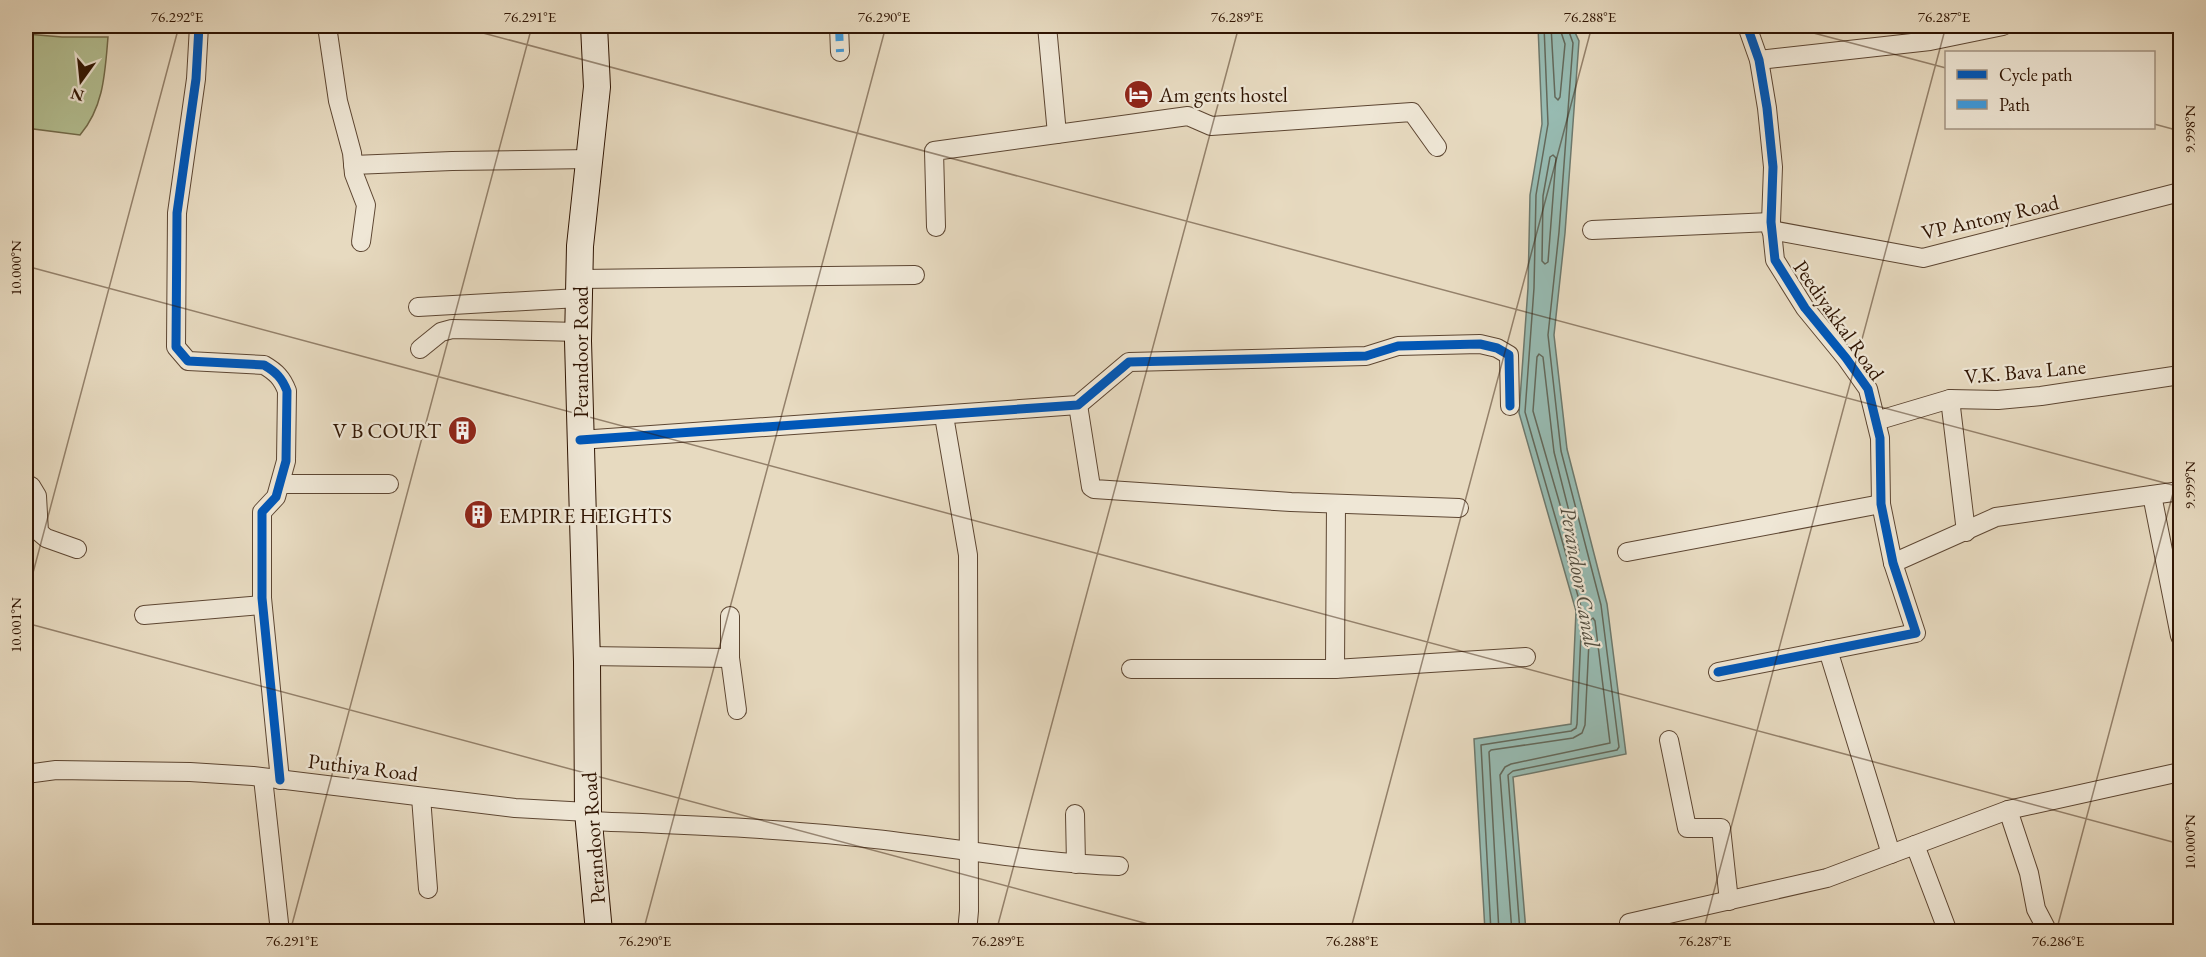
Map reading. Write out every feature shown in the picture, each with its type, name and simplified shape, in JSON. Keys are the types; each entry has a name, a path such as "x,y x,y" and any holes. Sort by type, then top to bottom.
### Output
{"main road":[{"name":"Perandoor Road","path":"594,26 597,87 580,246 579,332 587,656 588,817 599,932"}],"street":[{"path":"200,26 196,78 177,213 176,346 188,361 264,365 283,380 286,391 286,461 276,497 262,512 262,605 280,932"},
{"path":"327,26 338,101 354,174 366,205 361,242"},
{"path":"840,26 840,52"},
{"path":"1047,26 1058,134"},
{"name":"Peediyakkal Road","path":"1747,26 1759,60 1767,108 1773,167 1771,226 1775,260 1804,308 1846,358 1868,389 1880,438 1881,504 1893,562 1916,633 1828,650"},
{"path":"1759,60 1930,41 2003,26"},
{"path":"936,227 934,151 1188,116 1211,126 1412,112 1437,147"},
{"path":"353,165 589,159"},
{"name":"VP Antony Road","path":"1592,230 1771,226 1923,258 2181,192"},
{"path":"418,307 579,289 915,275"},
{"path":"420,349 441,332 452,329 579,332"},
{"path":"580,440 1078,405 1129,362 1366,356 1398,346 1480,344 1497,348 1509,355 1510,406"},
{"name":"V.K. Bava Lane","path":"1876,421 1950,399 1998,400 2041,396 2181,375"},
{"path":"1950,399 1966,532"},
{"path":"1078,405 1091,487 1094,489 1336,504 1459,508"},
{"path":"944,416 968,555 969,911 966,932"},
{"path":"26,484 31,486 37,496 39,532 46,538 76,549"},
{"path":"280,484 389,484"},
{"path":"1893,562 1996,518 2181,491"},
{"path":"2152,495 2181,636"},
{"path":"1335,669 1336,504"},
{"path":"1627,552 1881,504"},
{"path":"144,615 262,605"},
{"path":"730,616 730,658 737,710"},
{"path":"1718,672 1828,650 1891,854"},
{"path":"587,656 730,658"},
{"path":"1131,669 1335,669 1526,657"},
{"path":"1669,740 1687,828 1721,828 1729,901"},
{"name":"Puthiya Road","path":"26,774 56,770 190,772 272,779 588,817 874,839 1076,864 1119,866"},
{"path":"1629,923 1827,878 2008,810 2181,772"},
{"path":"421,797 428,889"},
{"path":"2008,810 2029,873 2036,909 2048,932"},
{"path":"1075,814 1076,864"},
{"path":"1915,845 1948,932"}],"green space":[{"path":"26,34 108,37 99,101 80,135 26,128"}],"water":[{"name":"Perandoor Canal","path":"1538,26 1572,26 1579,41 1565,233 1554,335 1567,449 1607,604 1626,754 1513,777 1526,931 1485,931 1474,739 1571,724 1576,611 1519,413 1528,288 1530,195 1542,124"}],"marked path":[{"path":"839,26 840,52"}],"cycle path":[{"path":"199,26 196,79 177,213 176,347 188,361 264,365 278,376 287,391 286,461 276,497 262,512 262,598 280,780"},
{"path":"1718,672 1916,633 1893,563 1881,504 1880,438 1868,389 1805,308 1775,260 1771,222 1773,167 1767,108 1759,60 1747,26"},
{"path":"580,440 1078,405 1129,362 1366,356 1398,346 1480,344 1497,348 1509,355 1510,406"}],"place":[{"name":"Am gents hostel","path":"1138,94"},
{"name":"V B COURT","path":"462,430"},
{"name":"EMPIRE HEIGHTS","path":"478,515"}]}
